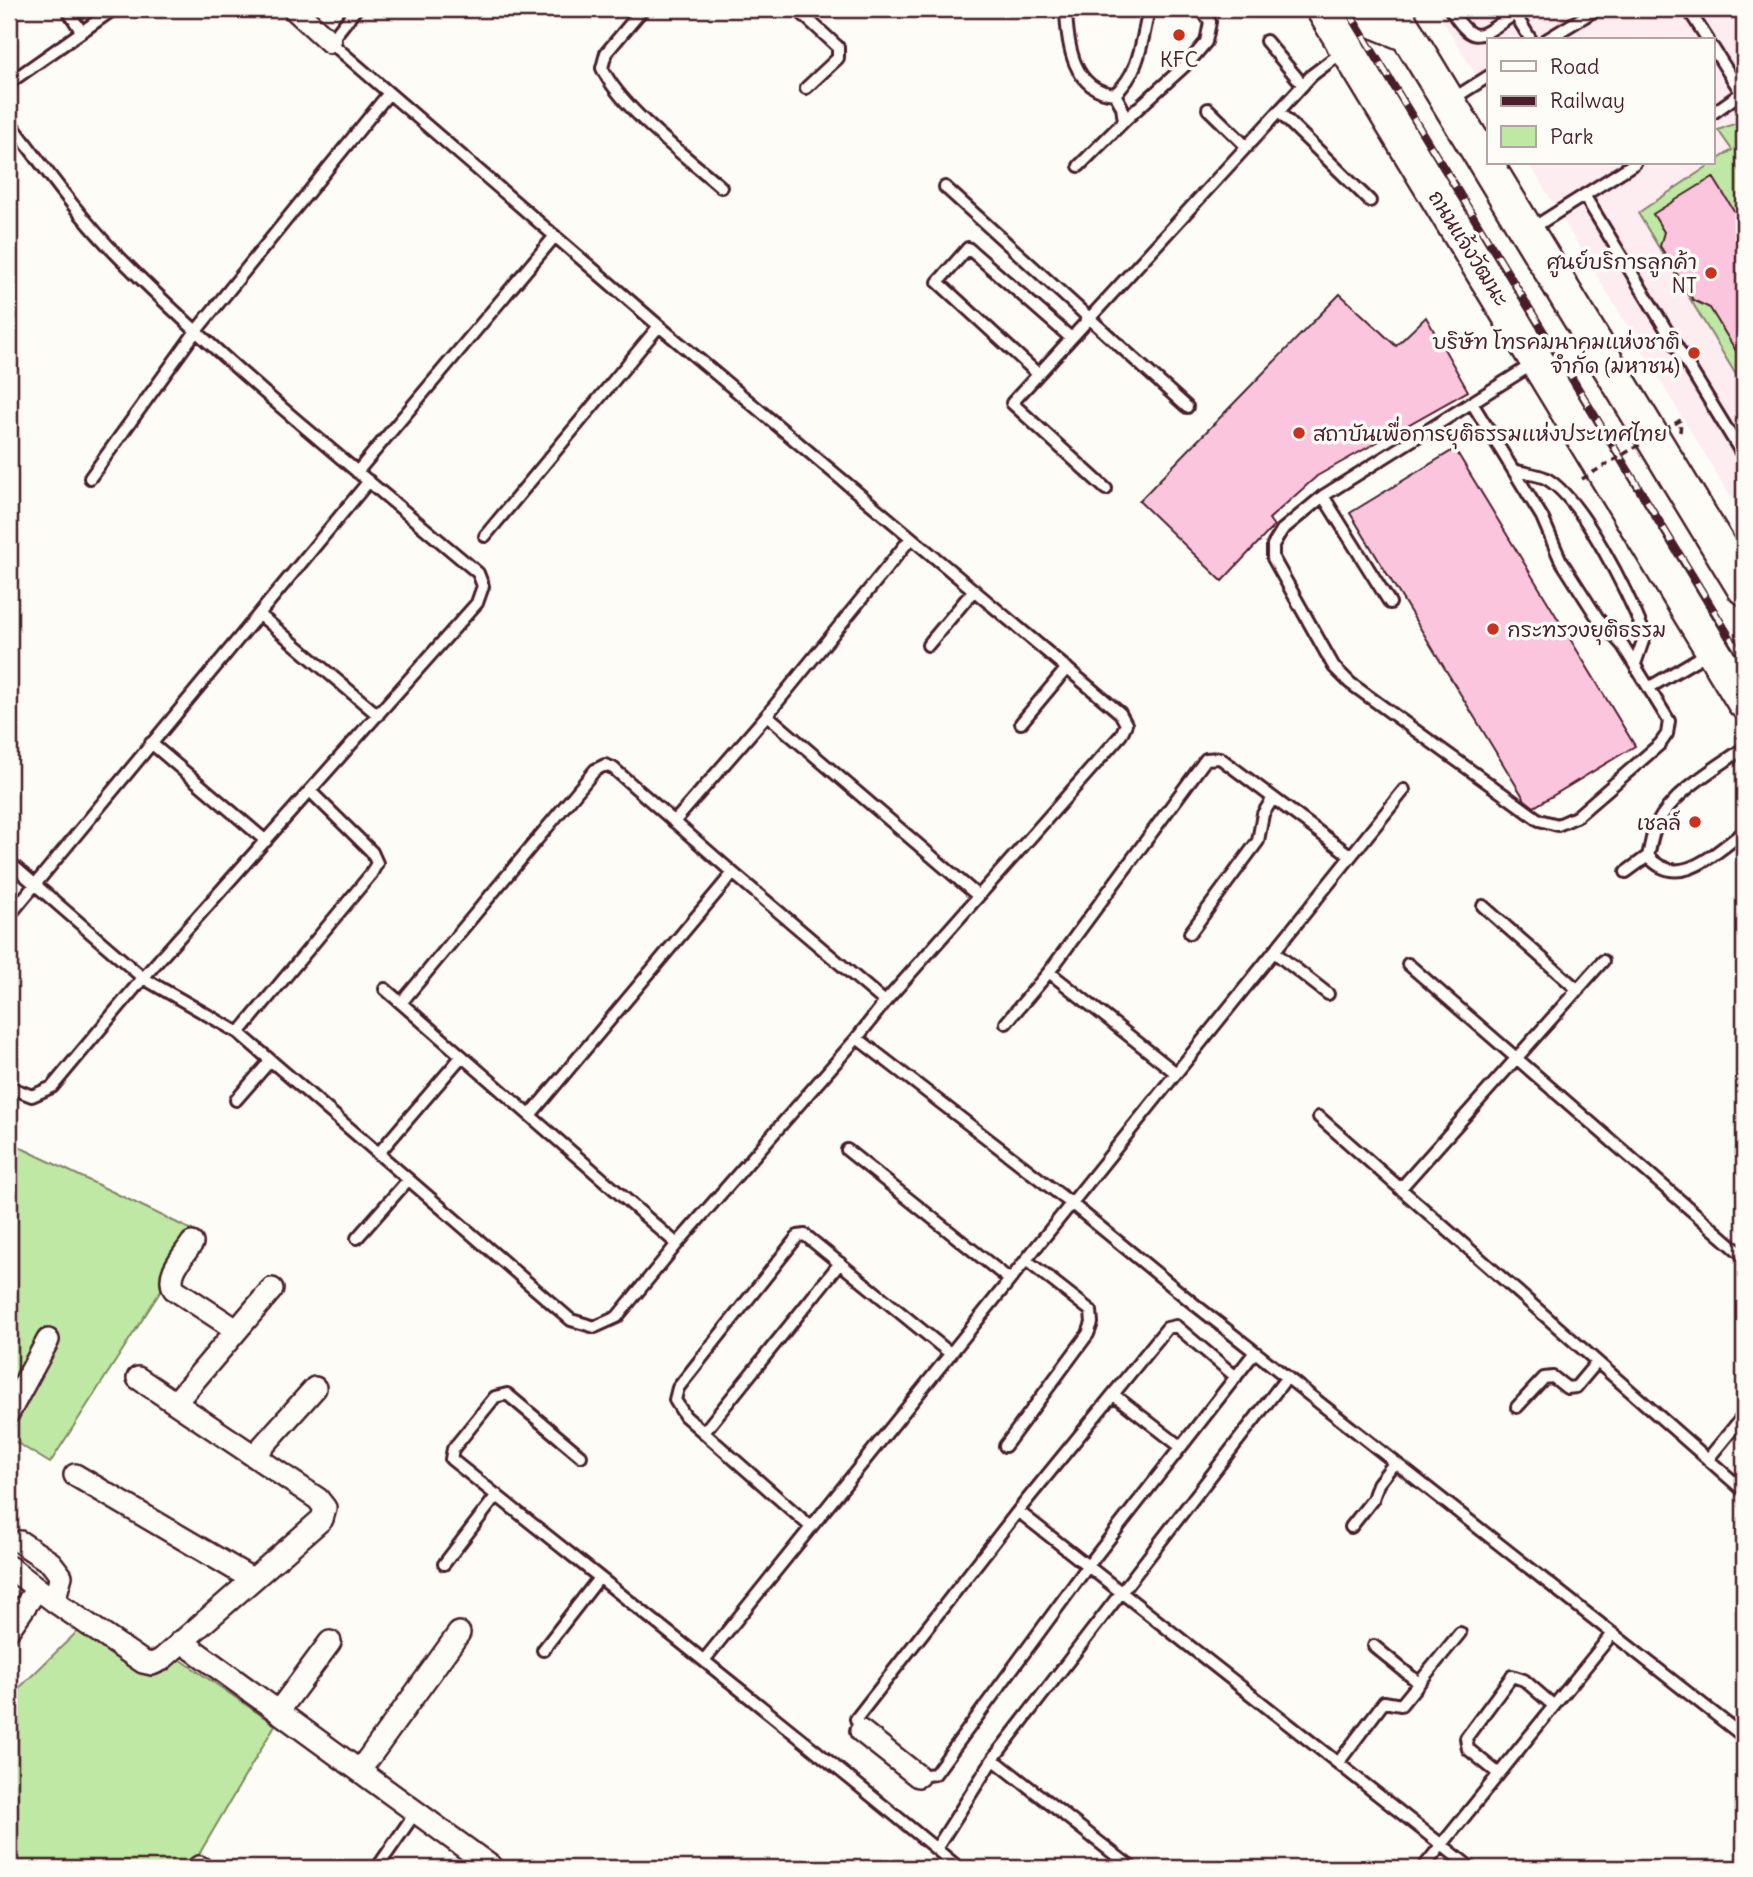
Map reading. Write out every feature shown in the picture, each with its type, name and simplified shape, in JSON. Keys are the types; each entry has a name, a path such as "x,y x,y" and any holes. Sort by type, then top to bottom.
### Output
{"main road":[{"name":"ถนนแจ้งวัฒนะ","path":"1323,9 1744,702"},
{"path":"1345,46 1353,28 1367,18 1400,22 1744,588"}],"street":[{"path":"295,9 330,42"},
{"path":"192,1243 172,1274 170,1282 174,1289 235,1329"},
{"path":"175,1403 235,1329 272,1289"},
{"path":"9,1412 48,1340"},
{"path":"9,1567 45,1595 143,1661 152,1664 161,1660 323,1519 325,1508 318,1499 138,1378"},
{"path":"254,1456 315,1388"},
{"path":"75,1475 252,1579"},
{"path":"9,1629 61,1576 51,1563 20,1542"},
{"path":"360,1770 459,1633"},
{"path":"181,1641 493,1868"},
{"path":"278,1712 330,1642"},
{"path":"861,1731 918,1776"}],"lane":[{"path":"66,9 81,31"},
{"path":"9,83 114,9"},
{"path":"9,862 143,978 239,1033 571,1320 595,1328 617,1317 885,1002 1124,730 1126,724 1120,713 659,326 330,42 356,9"},
{"path":"643,9 606,54 602,68 609,83 625,102 721,187"},
{"path":"797,9 838,47 838,58 806,88"},
{"path":"1066,9 1066,33 1076,66 1090,86 1101,93 1115,94 1133,74 1149,9"},
{"path":"1079,166 1190,61 1206,42 1210,22 1202,9"},
{"path":"1450,9 1464,30 1472,35 1481,35 1515,14 1530,38"},
{"path":"1549,38 1597,9"},
{"path":"1688,9 1707,38"},
{"path":"1266,41 1303,85"},
{"path":"1105,489 1012,403 1312,75 1345,46"},
{"path":"1714,49 1744,94 1714,112"},
{"path":"1449,102 1487,77"},
{"path":"90,478 196,331 389,93"},
{"path":"1115,94 1122,107 1124,121"},
{"path":"1208,109 1247,147"},
{"path":"1279,113 1370,201"},
{"path":"9,121 70,201 118,256 196,331 478,573 483,586 477,603 143,978 52,1087 32,1096 9,1087"},
{"path":"1527,232 1633,164"},
{"path":"945,187 1187,407"},
{"path":"1584,195 1744,457"},
{"path":"358,472 555,236"},
{"path":"1038,374 938,282 968,248 1071,338"},
{"path":"485,536 659,326"},
{"path":"1472,403 1542,517 1560,559 1597,617 1623,646 1669,721 1667,734 1660,744 1576,817 1558,825 1539,820 1350,683 1334,667 1273,558 1273,545 1282,530 1323,496 1538,360"},
{"path":"1513,470 1544,478 1570,497 1626,589 1645,635 1635,664"},
{"path":"9,916 369,481"},
{"path":"1323,496 1390,603"},
{"path":"674,822 767,715 911,538"},
{"path":"928,645 974,590"},
{"path":"260,615 378,715"},
{"path":"1650,687 1713,650"},
{"path":"1021,723 1067,668"},
{"path":"767,715 978,897"},
{"path":"151,743 266,841"},
{"path":"1626,872 1648,856 1657,825 1668,808 1681,795 1744,748"},
{"path":"1006,1023 1049,972 1206,759 1220,758 1350,856"},
{"path":"401,1003 595,770 604,765 613,768 885,1002"},
{"path":"705,1659 1404,790"},
{"path":"239,1033 377,863 372,852 310,791"},
{"path":"1190,933 1258,841 1263,814 1273,798"},
{"path":"1648,856 1665,870 1683,871 1694,867 1744,832"},
{"path":"531,1114 733,873"},
{"path":"1483,906 1578,990"},
{"path":"1274,952 1328,995"},
{"path":"1400,1189 1603,961"},
{"path":"1408,964 1744,1256"},
{"path":"1049,972 1177,1073"},
{"path":"385,989 677,1244"},
{"path":"857,1038 1072,1203 1255,1352 1744,1737"},
{"path":"378,1154 462,1055"},
{"path":"236,1100 270,1061"},
{"path":"1319,1117 1744,1491"},
{"path":"847,1150 1010,1280"},
{"path":"357,1238 408,1180"},
{"path":"811,1527 685,1416 675,1400 678,1388 798,1236 804,1235 951,1354"},
{"path":"1005,1446 1088,1334 1092,1323 1091,1311 1026,1260"},
{"path":"704,1432 840,1263"},
{"path":"861,1731 856,1719 1018,1511 1167,1328 1175,1326 1236,1377"},
{"path":"918,1776 935,1774 1088,1566 1255,1352"},
{"path":"1517,1407 1544,1378 1553,1377 1567,1388 1576,1387 1597,1362"},
{"path":"936,1849 993,1759 1287,1377"},
{"path":"581,1456 507,1394 495,1397 453,1448 451,1459 705,1659 959,1868"},
{"path":"1114,1395 1181,1447"},
{"path":"1708,1459 1744,1415"},
{"path":"1351,1527 1373,1499 1378,1484 1395,1462"},
{"path":"444,1564 497,1496"},
{"path":"1018,1511 1471,1868"},
{"path":"543,1650 599,1578"},
{"path":"1338,1763 1384,1702 1401,1705 1460,1633"},
{"path":"1423,1868 1612,1634"},
{"path":"1374,1646 1419,1683"},
{"path":"1499,1774 1468,1749 1466,1738 1512,1676 1524,1680 1554,1706"},
{"path":"993,1759 1132,1868"},
{"path":"377,1868 415,1813"}],"path":[{"path":"1582,479 1681,420 1680,433"}],"shaded area":[{"name":"บริษัท โทรคมนาคมแห่งชาติ จำกัด (มหาชน)","path":"1436,9 1744,9 1744,57 1740,60 1744,67 1744,519 1530,164 1714,164 1714,38 1487,38 1487,94"}],"green space":[{"name":"ศูนย์บริการลูกค้า NT","path":"1736,123 1744,127 1744,388 1638,213 1732,150 1718,130"},
{"path":"9,1142 198,1233 50,1463 9,1438"},
{"path":"86,1623 152,1675 174,1655 275,1725 191,1868 9,1868 9,1848 16,1837 9,1832 9,1698"}],"building":[{"name":"ศูนย์บริการลูกค้า NT","path":"1713,177 1736,214 1744,216 1744,364 1710,308 1693,300 1660,246 1664,232 1653,214"},
{"name":"สถาบันเพื่อการยุติธรรมแห่งประเทศไทย","path":"1340,294 1396,346 1426,317 1468,391 1317,476 1269,519 1274,526 1222,581 1139,501"},
{"name":"กระทรวงยุติธรรม","path":"1455,449 1635,746 1534,807 1525,800 1350,513"}],"railway":[{"path":"1347,9 1744,660"}],"place":[{"name":"KFC","path":"1179,35"},
{"name":"ศูนย์บริการลูกค้า NT","path":"1711,273"},
{"name":"บริษัท โทรคมนาคมแห่งชาติ จำกัด (มหาชน)","path":"1694,353"},
{"name":"สถาบันเพื่อการยุติธรรมแห่งประเทศไทย","path":"1299,433"},
{"name":"กระทรวงยุติธรรม","path":"1493,629"},
{"name":"เชลล์","path":"1695,822"}]}
